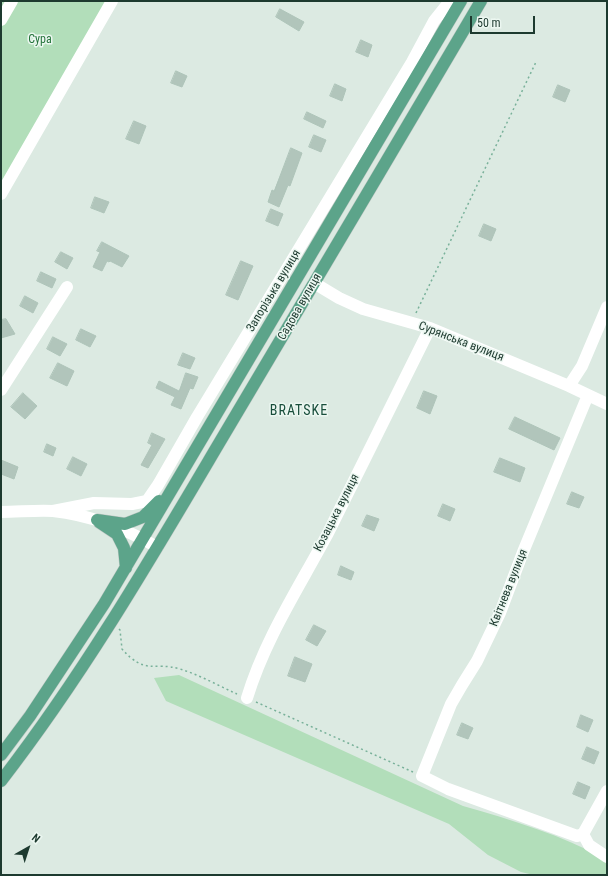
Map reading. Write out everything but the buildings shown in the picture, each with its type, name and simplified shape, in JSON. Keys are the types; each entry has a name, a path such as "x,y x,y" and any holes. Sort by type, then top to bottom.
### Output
{"main road":[{"name":"Садова вулиця","path":"1,755 30,716 74,651 126,568 461,1"},
{"name":"Садова вулиця","path":"1,781 53,711 118,612 481,1"},
{"path":"97,520 125,524 144,517 172,490"},
{"path":"97,520 117,534 124,548 126,568"}],"street":[{"path":"1,20 12,1"},
{"path":"1,194 112,1"},
{"name":"Запорізька вулиця","path":"53,511 94,503 132,504 147,501 408,68 434,21 450,1 452,1"},
{"name":"Сурянська вулиця","path":"314,283 339,298 363,309 430,328 569,386 607,404"},
{"path":"1,390 67,287"},
{"path":"569,386 582,366 607,307"},
{"name":"Козацька вулиця","path":"247,698 253,678 266,646 326,535 430,328"},
{"name":"Квітнева вулиця","path":"422,776 451,704 477,661 500,612 523,552 588,395"},
{"path":"1,512 53,511 97,520 141,542 157,547"},
{"path":"422,776 448,789 569,834 582,835"},
{"path":"582,835 607,791"},
{"path":"582,835 589,845 607,857"}],"path":[{"path":"411,323 536,62"},
{"path":"110,624 120,630 122,649 136,662 144,666 165,666 180,669 422,776"}],"green space":[{"name":"Сура","path":"1,1 108,1 1,189"},
{"path":"179,675 463,806 536,829 590,851 607,860 607,875 534,875 521,872 488,855 449,824 166,701 154,678"}],"district":[{"name":"BRATSKE","path":"299,411"}]}
